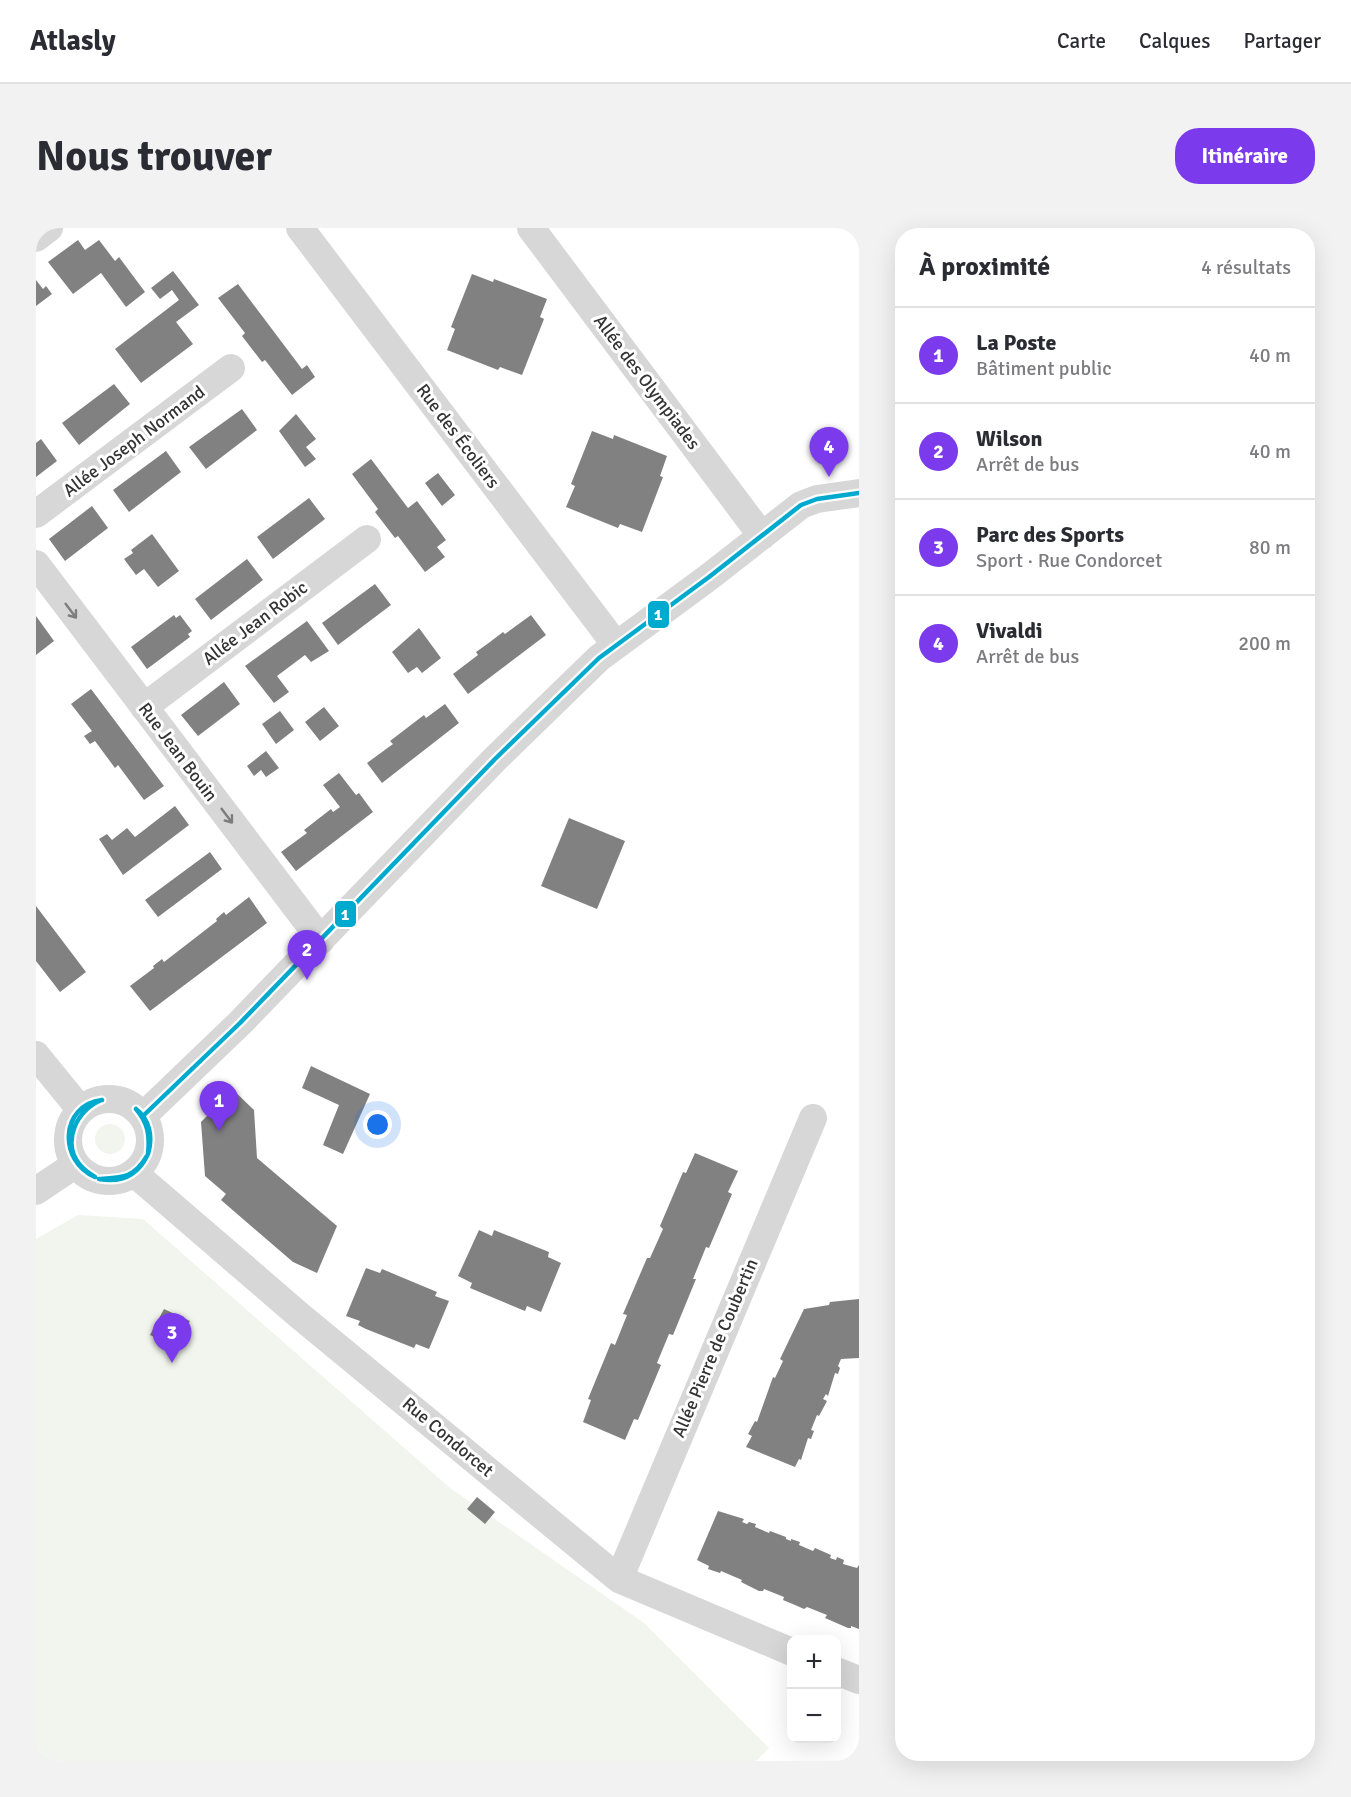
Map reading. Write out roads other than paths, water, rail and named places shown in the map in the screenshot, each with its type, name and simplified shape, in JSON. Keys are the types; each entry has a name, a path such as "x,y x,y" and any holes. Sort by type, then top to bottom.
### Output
{"street":[{"path":"36,238 50,228"},
{"name":"Rue des Écoliers","path":"300,228 616,645"},
{"name":"Allée des Olympiades","path":"531,228 762,536"},
{"name":"Allée Joseph Normand","path":"36,514 231,368"},
{"path":"144,1116 233,1030 495,759 599,658 801,505 817,499 859,493"},
{"name":"Allée Jean Robic","path":"144,707 367,539"},
{"name":"Rue Jean Bouin","path":"36,564 321,940"},
{"path":"36,1055 81,1109"},
{"path":"106,1098 121,1099 134,1105 144,1116 150,1134 149,1153 134,1173 110,1182 91,1177 76,1164 70,1154 69,1130 73,1119 81,1109 93,1101 106,1098"},
{"name":"Allée Pierre de Coubertin","path":"619,1579 813,1118"},
{"path":"36,1191 76,1164"},
{"name":"Rue Condorcet","path":"134,1173 300,1316 619,1579 787,1650"},
{"path":"841,1673 859,1680"}],"place":[{"name":"Vivaldi","path":"829,477"},
{"name":"Wilson","path":"307,980"},
{"name":"La Poste","path":"219,1131"},
{"name":"Parc des Sports","path":"172,1363"}]}
